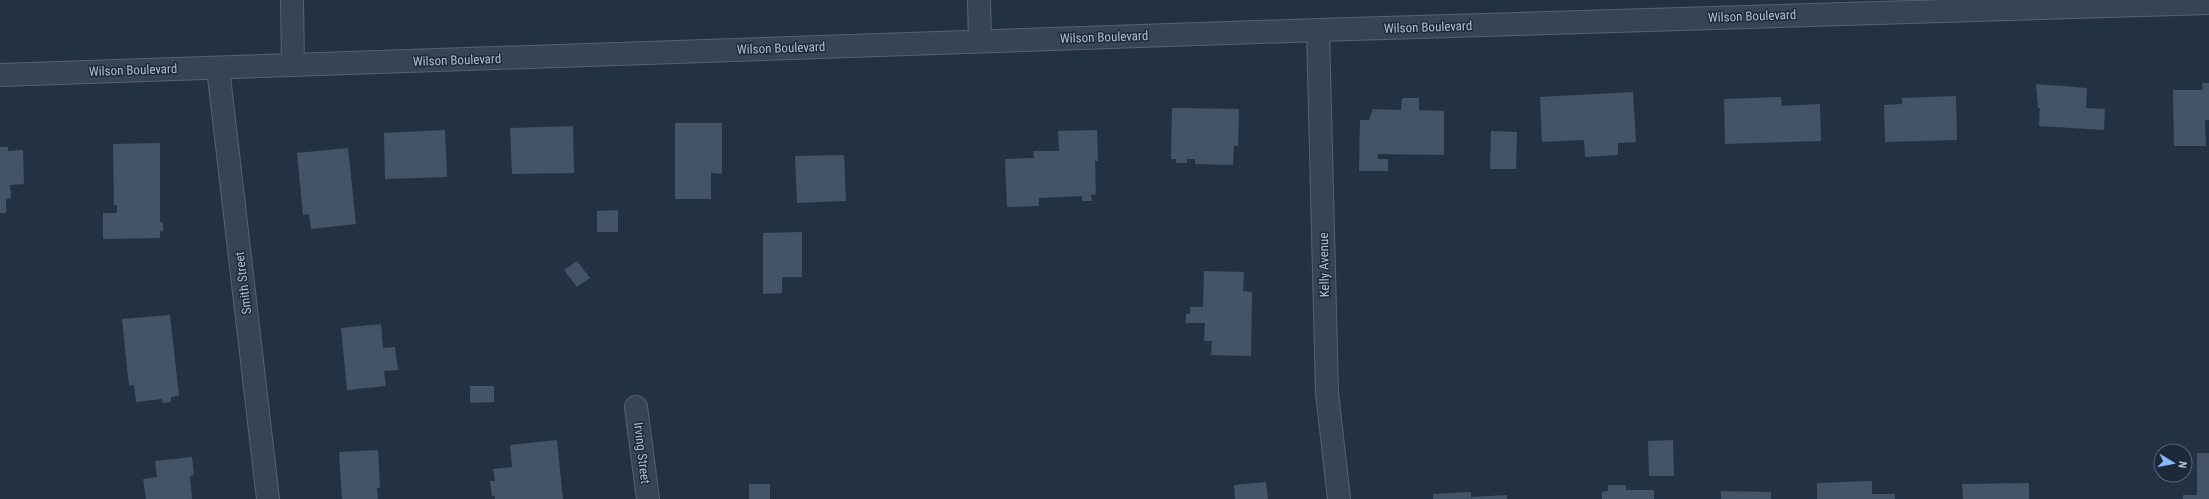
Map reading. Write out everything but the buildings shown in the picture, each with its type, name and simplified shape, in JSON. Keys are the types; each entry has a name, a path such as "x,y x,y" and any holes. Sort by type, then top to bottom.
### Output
{"street":[{"path":"292,0 293,66"},
{"path":"979,0 980,41"},
{"name":"Wilson Boulevard","path":"0,75 1318,30 1669,9 2209,3"},
{"name":"Kelly Avenue","path":"1318,30 1327,393 1339,499"},
{"name":"Smith Street","path":"218,68 268,499"},
{"name":"Irving Street","path":"636,407 648,499"}]}
